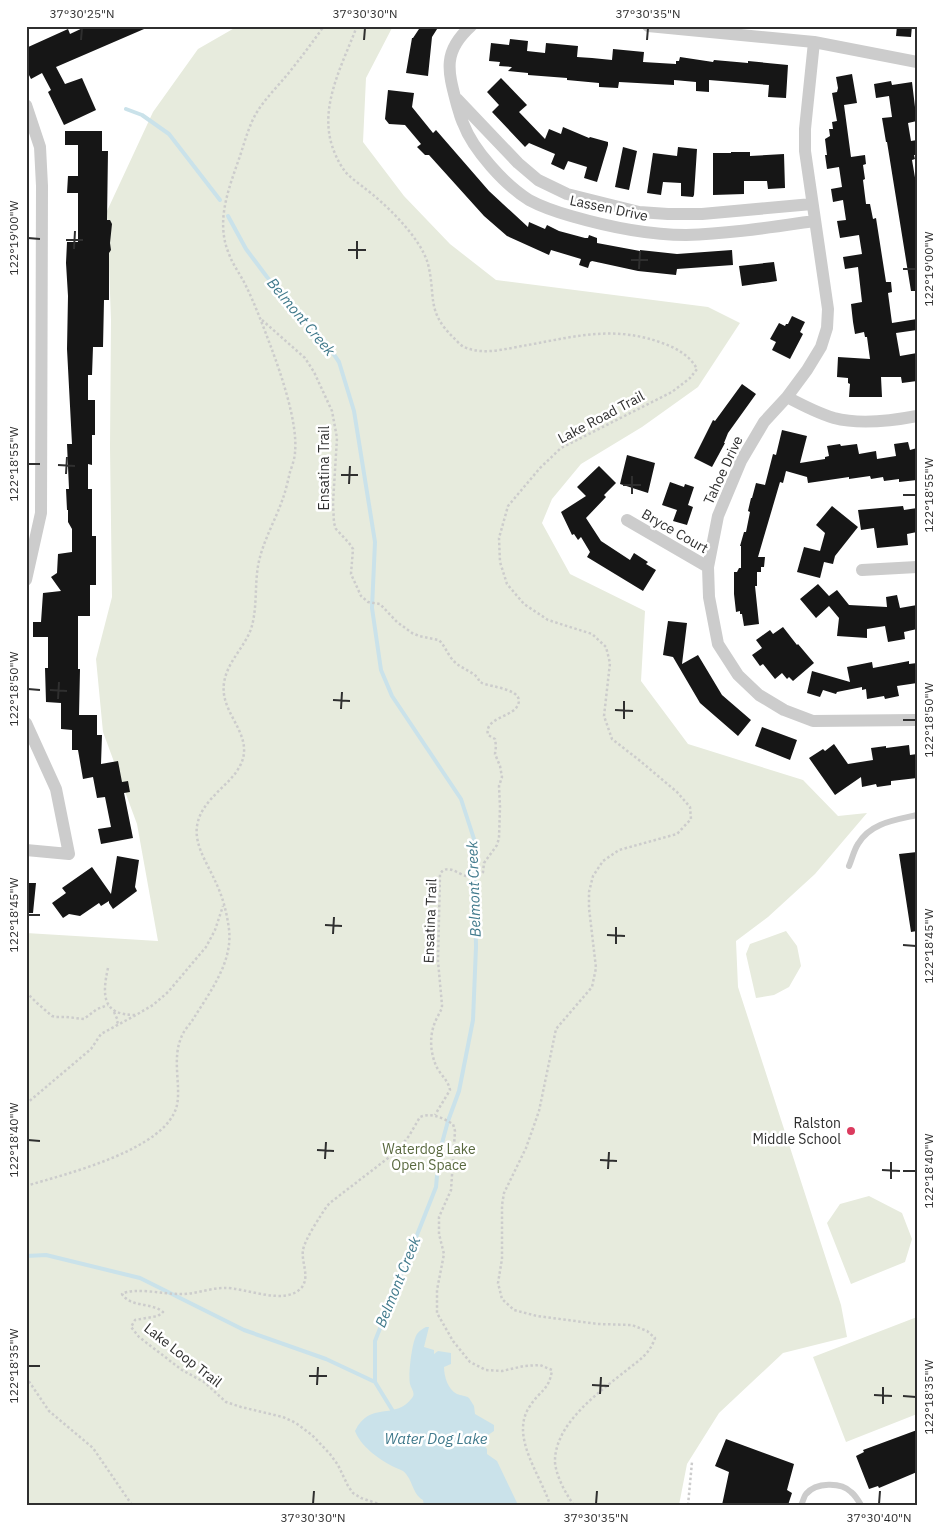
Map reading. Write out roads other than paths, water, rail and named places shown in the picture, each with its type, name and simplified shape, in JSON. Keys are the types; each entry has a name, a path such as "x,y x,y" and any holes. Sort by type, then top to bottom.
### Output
{"street":[{"name":"Lassen Drive","path":"471,26 459,37 451,53 449,70 463,124 473,142 492,167 514,189 529,200 551,210 598,224 639,232 685,235 756,230 814,221"},
{"path":"648,26 814,42 917,62"},
{"name":"Tahoe Drive","path":"814,42 805,129 805,151 828,309 827,328 821,347 807,370 787,397 764,422 741,461 718,516 708,567 709,597 718,644 738,674 759,695 784,710 812,721 917,720"},
{"name":"Lassen Drive","path":"455,97 518,163 538,180 568,194 639,212 668,214 740,212 812,204"},
{"path":"26,105 40,147 42,186 40,304 41,513 26,580"},
{"path":"787,397 814,411 836,419 860,421 896,420 917,416"},
{"name":"Bryce Court","path":"627,520 708,567"},
{"path":"862,570 917,567"},
{"path":"26,723 56,789 69,854 26,850"}],"lane":[{"path":"849,866 858,844 872,829 886,822 917,815"},
{"path":"801,1505 806,1494 814,1488 838,1484 850,1491 861,1505"}],"water":[{"name":"Water Dog Lake","path":"426,1327 429,1327 424,1347 434,1350 434,1354 438,1351 451,1353 451,1364 444,1367 451,1389 457,1394 469,1398 474,1406 475,1414 494,1425 494,1431 482,1439 482,1443 487,1449 487,1454 497,1461 518,1505 424,1505 423,1500 417,1494 406,1474 375,1456 357,1436 355,1431 368,1416 398,1408 405,1405 412,1398 410,1366 412,1351 417,1334"}],"waterway":[{"name":"Belmont Creek","path":"126,109 142,115 169,134 220,200"},
{"name":"Belmont Creek","path":"228,216 246,249 267,277 324,340 339,362 354,411 375,542 372,608 381,670 392,696 461,799 474,839 476,947 473,1020 459,1091 439,1154 436,1187 375,1341 375,1382 394,1413"},
{"path":"26,1256 46,1255 140,1278 244,1330 326,1359 375,1382"}],"place":[{"name":"Ralston Middle School","path":"851,1131"}],"park label":[{"name":"Waterdog Lake Open Space","path":"429,1158"}]}
